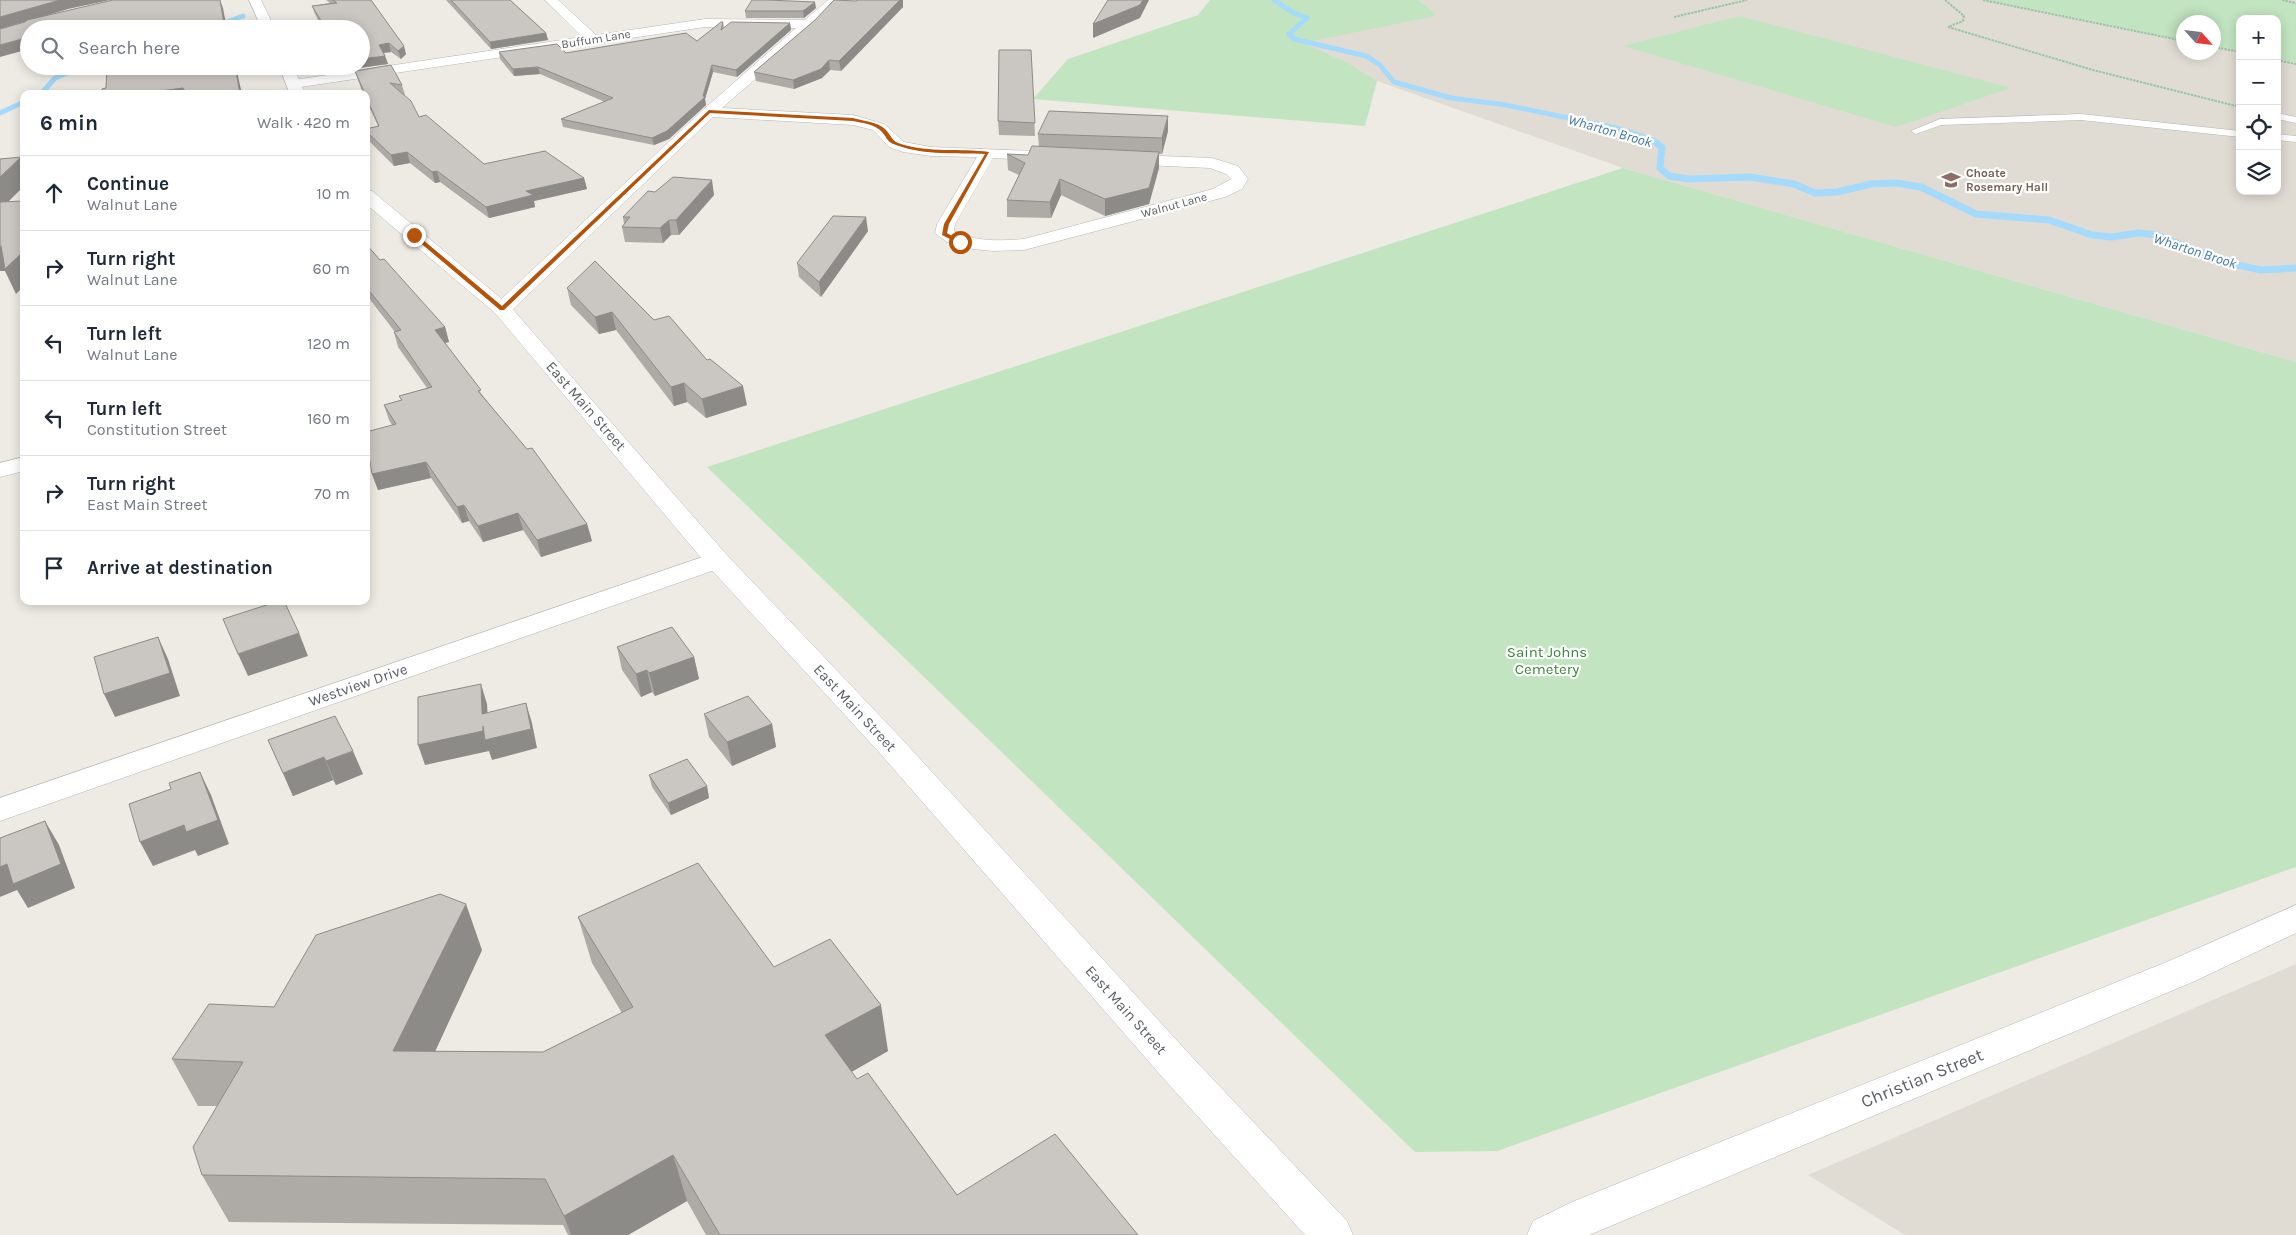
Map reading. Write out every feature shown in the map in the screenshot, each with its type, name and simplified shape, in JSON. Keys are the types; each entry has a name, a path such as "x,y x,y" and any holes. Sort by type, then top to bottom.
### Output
{"street":[{"path":"255,0 265,20"},
{"path":"551,0 593,40"},
{"path":"502,309 709,112 835,0"},
{"path":"705,23 710,8"},
{"name":"Buffum Lane","path":"296,89 705,23 810,24"},
{"path":"290,75 296,89"},
{"name":"Walnut Lane","path":"709,112 853,120 873,124 883,130 889,141 900,146 917,149 1212,163 1232,170 1240,178 1236,185 1219,193 1024,244 991,247 960,242 944,234 946,224 988,153"},
{"name":"East Main Street","path":"370,198 502,309 717,560 889,744 1178,1068 1332,1235"},
{"path":"0,470 20,465"},
{"name":"Westview Drive","path":"0,810 717,560"},
{"name":"Christian Street","path":"1548,1235 1586,1215 2182,972 2296,918"}],"lane":[{"path":"1916,130 1940,122 2081,117 2236,134"},
{"path":"2281,117 2296,120"},
{"path":"2281,138 2296,139"}],"path":[{"path":"1674,17 1747,0"},
{"path":"1945,0 1964,16 1963,20 1948,27 2004,45 2134,81 2236,106"},
{"path":"1982,0 2176,39"},
{"path":"2282,0 2296,2"},
{"path":"2221,48 2236,51"},
{"path":"2281,61 2296,64"}],"shaded area":[{"name":"Choate Rosemary Hall","path":"1418,0 2296,0 2296,362 1623,168 1377,81 1302,43 1432,10"},
{"path":"2296,964 2296,1235 1905,1235 1808,1175"}],"green space":[{"path":"1210,0 1418,0 1432,10 1435,16 1303,43 1346,62 1377,81 1365,126 1033,99 1068,59 1198,15"},
{"path":"1989,0 2278,0 2296,3 2296,62 2281,60 2281,15 2236,15 2236,50 2221,47 2221,15 2176,15 2176,39"},
{"path":"1739,16 2011,88 1896,127 1623,46"},
{"name":"Saint Johns Cemetery","path":"1623,168 2296,362 2296,867 1497,1151 1415,1152 707,467"}],"building":[{"path":"0,0 60,0 0,17"},
{"path":"113,0 220,0 223,20 27,20"},
{"path":"333,0 371,0 404,46 398,51 389,43 379,45 385,56 370,58 370,20 321,20 312,6 337,3"},
{"path":"451,0 510,0 546,33 490,42"},
{"path":"752,0 815,2 803,11 745,11"},
{"path":"834,0 900,0 839,61 829,60 821,69 793,80 754,72 815,20"},
{"path":"1108,0 1143,0 1140,5 1093,24"},
{"path":"723,22 721,30 731,22 790,23 736,70 712,65 703,96 705,97 667,131 652,138 561,119 613,98 538,67 513,69 499,52 557,44 566,53 686,33 697,41"},
{"path":"20,23 20,39 0,45 0,29"},
{"path":"999,50 1031,50 1035,123 998,121"},
{"path":"391,65 402,85 390,83 411,101 419,117 426,115 484,164 545,151 584,178 526,191 533,195 486,207 437,171 432,172 407,152 391,155 370,135 370,128 379,126 370,106 370,90 363,90 357,75 370,75 370,68"},
{"path":"107,75 237,75 239,90 184,90 183,88 168,90 102,90 106,88"},
{"path":"1049,111 1168,116 1162,138 1038,134"},
{"path":"1032,146 1159,152 1149,188 1105,199 1060,179 1050,202 1007,200 1025,163 1007,154 1028,155"},
{"path":"20,157 0,177 0,159"},
{"path":"673,177 712,180 676,220 669,220 660,228 622,227 630,217 623,217 648,191 655,192"},
{"path":"20,201 20,255 5,269 0,246 0,202"},
{"path":"833,216 866,217 819,282 797,263"},
{"path":"370,249 380,260 384,259 445,327 435,330 481,390 478,391 527,449 532,448 587,524 537,540 518,513 478,526 464,505 457,507 426,462 372,474 370,431 396,424 384,405 402,400 399,396 432,387 394,332 401,330 370,292"},
{"path":"595,261 654,320 669,316 707,360 710,359 743,386 702,399 684,383 671,387 612,312 595,317 567,288"},
{"path":"267,605 286,605 299,633 238,654 223,619"},
{"path":"672,627 694,657 649,673 647,670 636,674 617,647"},
{"path":"158,637 170,673 104,694 94,657"},
{"path":"481,684 482,714 526,703 531,729 485,740 483,726 483,731 418,745 418,697"},
{"path":"748,696 772,724 727,742 704,714"},
{"path":"335,716 353,751 326,761 324,757 283,773 268,740"},
{"path":"687,759 707,786 668,803 649,775"},
{"path":"200,772 218,820 186,832 184,825 140,842 129,804 171,789 169,783"},
{"path":"45,821 61,864 13,884 7,864 0,867 0,838"},
{"path":"698,863 774,967 830,939 881,1005 825,1035 857,1079 868,1073 957,1195 1055,1134 1138,1235 720,1235 673,1155 564,1216 545,1179 202,1175 193,1147 243,1062 172,1059 209,1004 274,1007 316,935 440,894 466,904 393,1051 543,1052 633,1007 578,917"}],"waterway":[{"name":"Wharton Brook","path":"1274,0 1292,12 1307,18 1289,34 1294,39 1366,56 1379,64 1394,82 1451,98 1506,105 1616,128 1657,143"},
{"path":"233,20 243,16"},
{"path":"44,90 55,78 62,75"},
{"path":"0,113 20,104"},
{"name":"Wharton Brook","path":"1655,142 1662,147 1660,168 1669,176 1689,179 1750,177 1794,184 1815,193 1837,192 1871,184 1896,183 1921,187 1976,214 2049,220 2092,235 2112,237 2138,233 2157,235 2223,262 2261,270 2296,268"}],"place":[{"name":"Choate Rosemary Hall","path":"1951,180"}],"route":[{"path":"414,235 502,309 709,112 853,120 873,124 883,130 889,141 900,146 917,149 988,153 946,224 944,234 960,242"}]}
